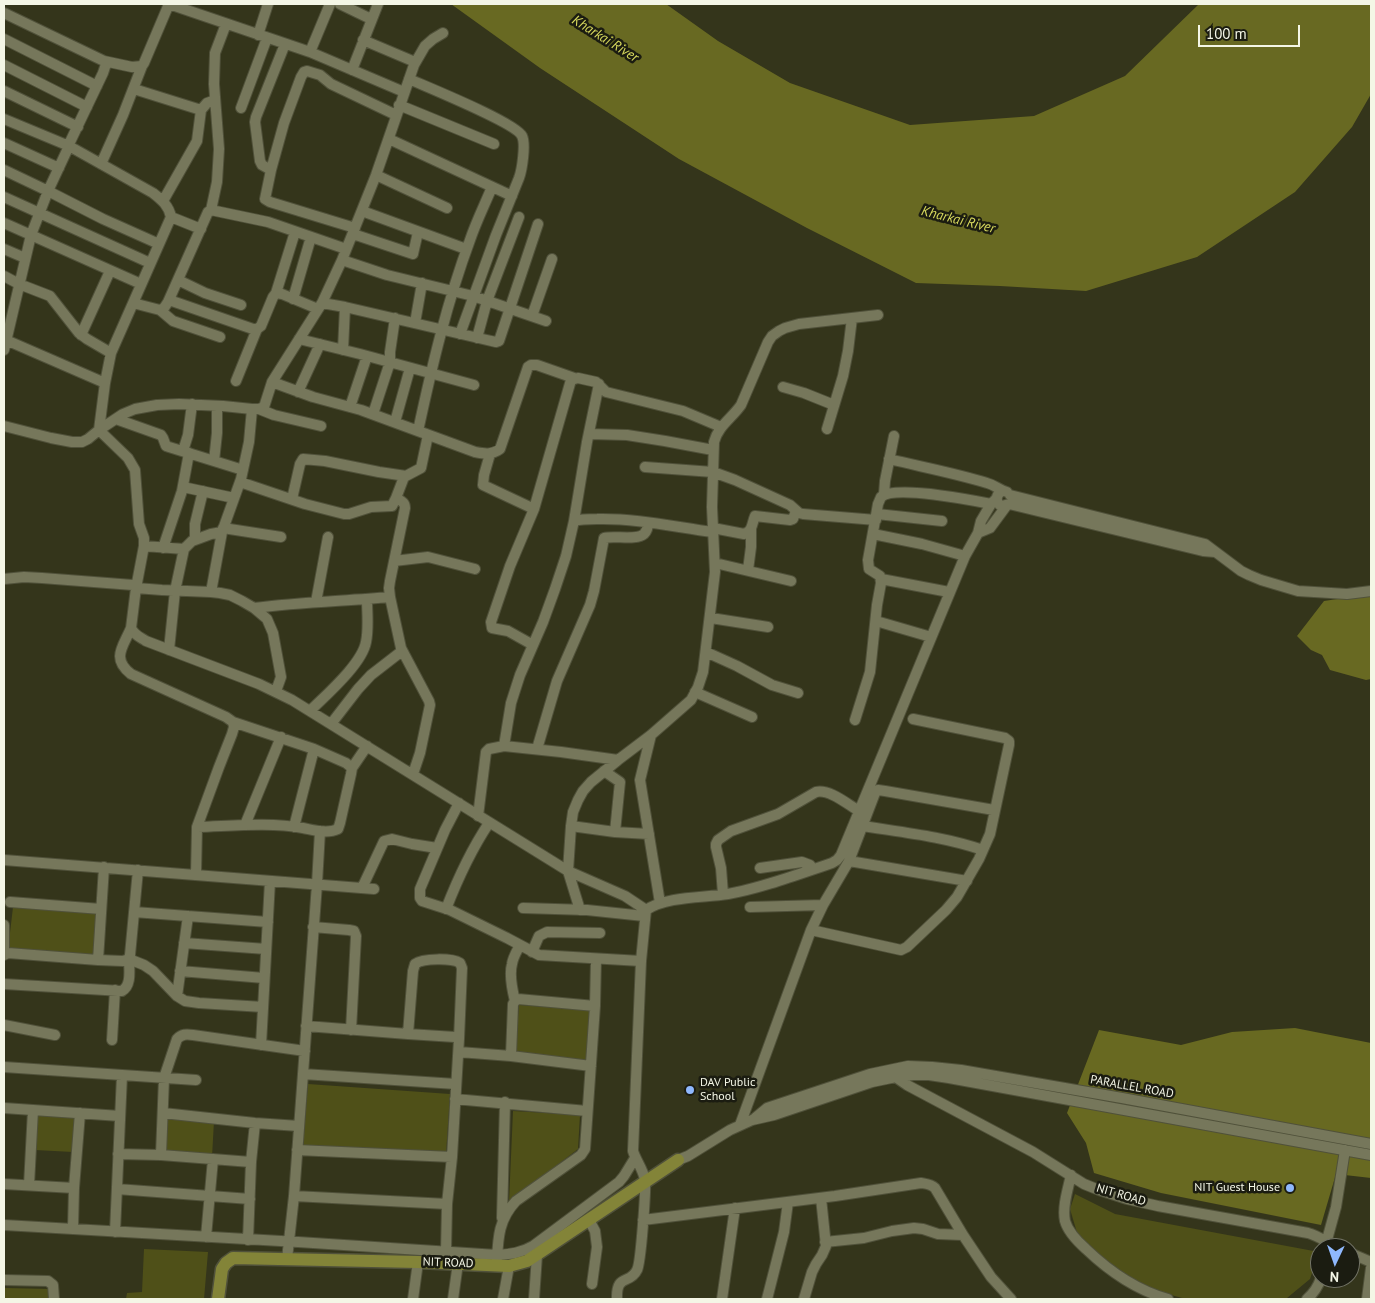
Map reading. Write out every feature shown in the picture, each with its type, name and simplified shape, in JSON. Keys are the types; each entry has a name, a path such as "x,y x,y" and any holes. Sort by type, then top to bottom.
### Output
{"main road":[{"name":"NIT ROAD","path":"218,1299 222,1269 233,1258 458,1263 527,1261 678,1160"}],"street":[{"path":"101,164 169,4 310,52 404,92"},
{"path":"241,108 262,36 268,4"},
{"path":"310,52 330,4"},
{"path":"340,4 371,19"},
{"path":"352,70 378,4"},
{"path":"4,13 104,61 132,67 142,66"},
{"path":"160,310 168,302 208,212 211,210 217,182 219,149 214,84 215,53 226,24"},
{"path":"256,409 264,407 272,382 320,306 342,260 376,175 415,62 425,46 433,38 443,33"},
{"path":"4,39 97,86"},
{"path":"363,40 415,62"},
{"path":"271,170 262,165 260,161 255,122 285,44"},
{"path":"4,350 31,235 48,191 97,86 106,64 104,61"},
{"path":"4,65 87,106"},
{"path":"418,232 414,254 266,201 265,196 271,170 284,123 304,72 307,71 320,75 331,84 494,144"},
{"path":"409,79 497,119 520,133 523,137 521,171 460,334"},
{"path":"134,88 201,110"},
{"path":"4,91 78,127"},
{"path":"163,200 197,141 201,110 207,103 215,100"},
{"path":"4,119 69,146 153,193 163,200 170,209 171,217 111,353 99,430"},
{"path":"389,139 512,196"},
{"path":"4,143 59,168"},
{"path":"4,170 103,219 159,244"},
{"path":"376,175 448,208"},
{"path":"240,482 339,513 349,514 371,507 392,506 402,481 406,476 421,468 423,433 431,374 441,329 466,249 492,187"},
{"path":"4,197 150,263"},
{"path":"211,210 255,218 346,249"},
{"path":"362,211 466,249"},
{"path":"171,217 201,229"},
{"path":"477,338 487,301 519,217"},
{"path":"4,223 141,284"},
{"path":"276,294 282,294 320,306 345,307 496,342 499,341 538,224"},
{"path":"236,381 257,329 261,326 276,294 295,232"},
{"path":"293,299 311,237"},
{"path":"4,249 25,258"},
{"path":"532,316 552,259"},
{"path":"342,260 386,275 473,296 546,321"},
{"path":"81,335 110,271"},
{"path":"4,276 50,296 81,335 111,353"},
{"path":"178,280 205,293 241,305"},
{"path":"415,323 422,283"},
{"path":"168,302 172,301 257,329"},
{"path":"132,303 160,310 173,321 220,337"},
{"path":"343,350 345,307"},
{"path":"580,910 568,871 573,812 583,791 604,771 651,735 691,700 703,672 715,572 713,472 716,434 741,405 772,336 785,328 799,324 878,315"},
{"path":"373,414 390,362 395,318"},
{"path":"827,429 848,351 852,318"},
{"path":"299,339 474,385"},
{"path":"6,340 105,383"},
{"path":"298,392 320,344"},
{"path":"350,407 367,356"},
{"path":"272,382 298,392 373,414 476,452 490,454 500,449 528,367 531,365 537,365 574,378 591,381 599,384 606,392 683,411 721,427"},
{"path":"395,422 410,368"},
{"path":"533,645 508,631 492,628 491,625 510,566 534,509 569,383 574,378"},
{"path":"504,746 511,703 520,675 546,614 563,564 574,521 588,434 599,384"},
{"path":"783,386 834,405"},
{"path":"4,426 72,442 82,442 116,419 135,409 172,404 192,404 256,409 320,426"},
{"path":"163,548 183,487 192,404"},
{"path":"214,461 217,406"},
{"path":"210,592 223,530 240,482 256,409"},
{"path":"116,419 161,435 166,446 243,470"},
{"path":"99,430 133,465 139,524 144,538 131,628 120,654 121,664 125,670 233,722 314,749 346,763 352,768"},
{"path":"588,434 627,435 714,450"},
{"path":"894,436 884,494 881,497 876,517 868,565 869,569 880,576 881,579 950,592"},
{"path":"490,454 483,485 534,509"},
{"path":"292,499 300,464 303,459 325,461 406,476"},
{"path":"889,460 955,474 990,484 1002,500"},
{"path":"645,467 713,472 790,505 796,511 803,514 942,521"},
{"path":"183,487 234,498"},
{"path":"195,539 195,528 203,492"},
{"path":"884,494 899,492 1002,500 1204,551 1215,552 1248,575 1298,591 1347,594 1371,591"},
{"path":"396,498 403,502 406,508 389,588 390,597 397,636 402,651 430,705 420,753 413,774"},
{"path":"740,1125 811,930 823,905 849,861 858,825 859,811 965,556 978,533 980,520 1002,500"},
{"path":"978,533 990,528 1002,500"},
{"path":"748,570 751,529 755,516 790,520 793,519 796,511"},
{"path":"574,521 606,519 744,534 751,529"},
{"path":"537,749 558,681 590,605 604,538 642,536 647,530 648,523"},
{"path":"169,650 175,591 186,545 195,539 223,530 281,538"},
{"path":"873,534 922,544 965,556"},
{"path":"316,602 328,537"},
{"path":"144,546 184,549"},
{"path":"394,561 428,557 475,570"},
{"path":"715,563 792,581"},
{"path":"4,579 24,577 128,584 136,588 210,592 242,600 266,619 273,633 281,677 276,692"},
{"path":"855,720 870,672 881,579"},
{"path":"254,608 390,597"},
{"path":"310,711 352,668 364,648 367,631 367,599"},
{"path":"710,618 768,627"},
{"path":"876,621 931,637"},
{"path":"131,628 142,638 169,650 276,692 368,746 568,871 625,896 645,913"},
{"path":"331,724 371,675 402,651"},
{"path":"706,652 772,685 798,693"},
{"path":"695,692 752,716"},
{"path":"811,930 901,950 907,947 946,910 967,881 983,850 990,834 1009,741 1005,738 913,719"},
{"path":"196,875 198,827 218,767 232,734 233,722"},
{"path":"651,735 640,780 660,903"},
{"path":"245,825 281,737"},
{"path":"198,827 245,825 294,827 332,832 338,829 352,768 368,746"},
{"path":"478,816 486,752 489,749 504,746 618,760"},
{"path":"294,827 314,749"},
{"path":"604,771 620,782 615,832"},
{"path":"523,908 645,913 660,903 745,890 813,869 837,860 858,825 872,796 878,790 994,810"},
{"path":"723,894 721,868 716,844 731,831 778,814 820,791 833,795 859,811"},
{"path":"459,803 420,889 420,898 424,902 446,909 543,956 641,961"},
{"path":"446,909 458,876 489,823"},
{"path":"858,825 925,835 983,850"},
{"path":"571,826 649,834"},
{"path":"286,1259 294,1196 320,831"},
{"path":"362,888 384,841 392,839 437,848"},
{"path":"4,860 374,889"},
{"path":"849,861 967,881"},
{"path":"760,868 802,862 810,865 813,869"},
{"path":"98,960 104,868"},
{"path":"4,984 122,991 127,988 138,870"},
{"path":"260,1045 270,881"},
{"path":"10,902 102,909"},
{"path":"750,907 823,905"},
{"path":"134,912 268,922"},
{"path":"617,1299 619,1283 637,1270 645,1181 634,1158 633,1151 641,961 645,913"},
{"path":"177,996 188,916"},
{"path":"4,925 4,954 129,960 144,964 184,1001 263,1007"},
{"path":"314,927 350,930 354,931 356,936 351,1030"},
{"path":"532,952 539,936 547,932 600,934"},
{"path":"184,942 266,949"},
{"path":"511,1056 514,1000 511,968 520,945"},
{"path":"502,1222 509,1208 516,1201 581,1155 585,1149 595,1006 596,959"},
{"path":"408,1034 415,964 422,961 451,960 460,963 462,968 459,1052 447,1204 446,1252"},
{"path":"180,972 264,978"},
{"path":"112,1040 115,990"},
{"path":"514,1000 595,1006"},
{"path":"4,1025 55,1035"},
{"path":"306,1026 455,1037 459,1039"},
{"path":"161,1154 164,1078 180,1036 185,1034 304,1051"},
{"path":"459,1052 511,1056 591,1066"},
{"name":"PARALLEL ROAD","path":"892,1074 908,1066 961,1070 1371,1144"},
{"path":"4,1067 196,1080"},
{"path":"303,1074 456,1084"},
{"name":"NIT ROAD","path":"678,1160 686,1151 711,1134 730,1130 752,1120 774,1116 892,1074 907,1085 1033,1152 1084,1184 1099,1190 1158,1206 1308,1233 1319,1238"},
{"name":"PARALLEL ROAD","path":"892,1074 929,1075 949,1078 1371,1155"},
{"path":"115,1232 122,1075"},
{"path":"456,1099 587,1111"},
{"path":"503,1299 501,1262 497,1244 502,1222 505,1102"},
{"path":"4,1108 120,1116"},
{"path":"30,1185 33,1110"},
{"path":"73,1228 80,1113"},
{"path":"163,1113 255,1124 299,1126"},
{"path":"248,1240 251,1162 255,1124"},
{"path":"297,1150 452,1156"},
{"path":"1328,1238 1336,1207 1345,1150"},
{"path":"118,1154 161,1154 251,1162"},
{"path":"4,1225 446,1252 501,1262 533,1246 618,1182 624,1176 634,1158"},
{"path":"206,1237 213,1159"},
{"path":"1071,1175 1064,1210 1068,1230 1101,1264 1123,1280 1168,1299"},
{"path":"642,1220 822,1198 921,1183 928,1184 936,1188 963,1235 991,1277 1011,1299"},
{"path":"4,1184 74,1188"},
{"path":"117,1189 250,1199"},
{"path":"294,1196 447,1204"},
{"path":"804,1299 812,1272 825,1249 822,1198"},
{"path":"767,1299 784,1232 788,1202"},
{"path":"722,1299 735,1208"},
{"path":"589,1220 595,1231 597,1247 592,1284"},
{"path":"825,1242 864,1238 892,1230 914,1228 923,1228 938,1234 963,1235"},
{"path":"534,1299 537,1255"},
{"path":"413,1299 418,1262"},
{"path":"453,1299 458,1263"},
{"path":"1367,1299 1371,1268"},
{"path":"4,1280 48,1281 53,1285 54,1299"},
{"path":"1307,1299 1317,1288"}],"shaded area":[{"path":"13,907 97,913 94,956 8,950"},
{"path":"519,1005 590,1010 587,1061 515,1055"},
{"path":"1295,1028 1371,1043 1371,1178 1336,1174 1321,1225 1161,1193 1094,1173 1086,1143 1067,1113 1099,1030 1181,1045 1232,1032"},
{"path":"308,1084 450,1094 446,1154 303,1145"},
{"path":"513,1111 580,1115 578,1149 509,1202"},
{"path":"36,1114 76,1116 73,1152 35,1150"},
{"path":"166,1117 214,1121 212,1157 164,1152"},
{"path":"1075,1194 1115,1214 1310,1250 1310,1279 1287,1298 1280,1299 1186,1299 1156,1291 1120,1273 1078,1236 1070,1209"},
{"path":"144,1249 208,1252 204,1299 126,1299 127,1293 142,1292"},
{"path":"4,1288 51,1289 51,1299 4,1299"}],"water":[{"name":"Kharkai River","path":"451,4 666,4 718,41 790,83 910,125 1034,116 1125,76 1199,4 1371,4 1371,94 1352,127 1295,192 1197,257 1086,291 916,283 807,228 679,159 540,68"},
{"path":"1371,594 1371,679 1366,680 1330,670 1322,655 1311,650 1297,636 1324,601"}],"place":[{"name":"DAV Public School","path":"690,1090"},
{"name":"NIT Guest House","path":"1290,1188"}]}
